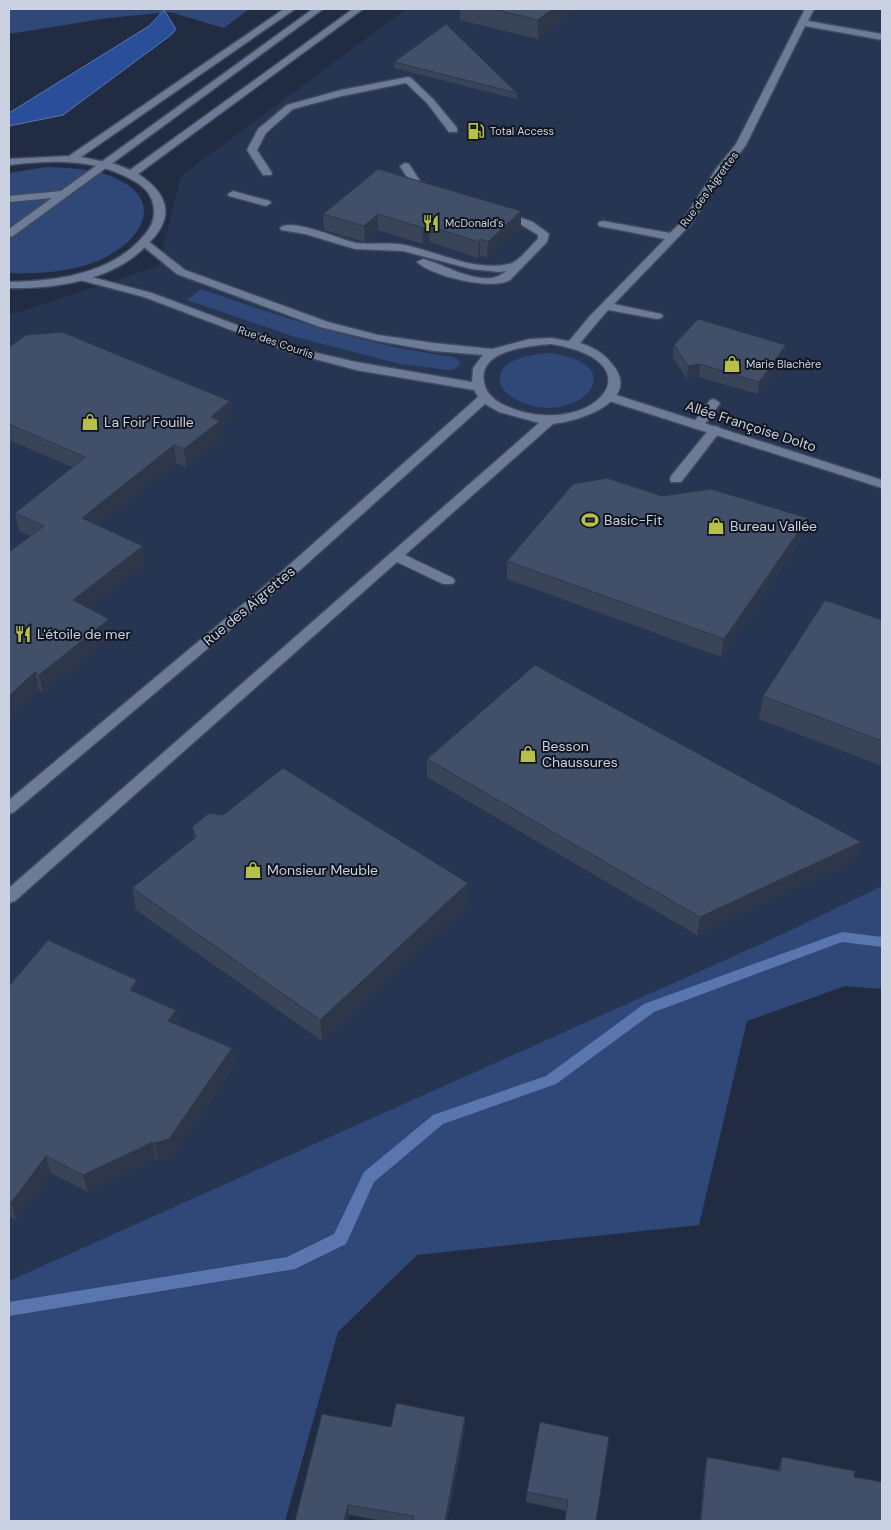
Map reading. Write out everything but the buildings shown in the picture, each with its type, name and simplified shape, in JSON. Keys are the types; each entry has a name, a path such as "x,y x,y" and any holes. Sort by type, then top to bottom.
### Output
{"main road":[{"path":"72,158 290,9"},
{"path":"9,234 318,9"},
{"path":"131,174 358,9"},
{"name":"Rue des Aigrettes","path":"572,345 606,306 686,222 720,171 741,145 804,23 809,9"},
{"path":"804,23 882,37"},
{"path":"267,172 252,150 262,130 290,107 341,93 408,80 430,101 453,130"},
{"path":"9,162 40,158 72,158 104,164 131,174 150,187 160,205 160,215 155,229 144,243 128,256 106,268 80,277 50,283 12,286"},
{"path":"405,166 416,183 431,193 440,195"},
{"path":"9,200 62,194"},
{"path":"233,194 266,203"},
{"path":"285,228 306,231 354,246 403,248 424,264 486,282 504,279 544,240 544,234 538,228 522,220 494,212"},
{"path":"603,224 672,238"},
{"path":"144,243 181,272 324,325 378,338 434,347 494,353"},
{"name":"Rue des Courlis","path":"80,277 148,295 296,351 356,366 481,392"},
{"path":"606,306 656,316"},
{"path":"551,341 572,345 590,351 604,361 613,372 614,385 610,397 598,408 580,416 536,420 497,407 481,392 477,374 482,363 494,353 510,346 530,342 551,341"},
{"name":"Rue des Aigrettes","path":"9,808 284,577 481,392"},
{"name":"Allée Françoise Dolto","path":"610,397 882,484"},
{"path":"698,425 714,403"},
{"path":"9,897 550,420"},
{"path":"676,480 715,430"},
{"path":"396,556 448,581"}],"shaded area":[{"path":"9,9 249,9 224,28 170,12 108,18 9,34"},
{"path":"406,9 882,9 882,886 776,937 9,1281 9,315 159,266 181,176"},
{"path":"164,10 176,29 171,35 63,115 9,126 9,113 149,26"},
{"path":"46,167 95,171 127,184 138,194 143,205 144,216 140,227 132,238 120,248 95,262 59,271 9,273 9,173"},
{"path":"201,289 326,330 389,346 454,357 461,363 455,369 449,370 400,364 292,336 187,300"},
{"path":"551,353 577,360 591,370 594,381 588,393 576,402 559,407 539,407 515,399 504,391 500,382 500,374 504,367 527,356"},
{"path":"882,886 882,989 845,986 747,1021 699,1225 417,1255 338,1332 285,1521 9,1521 9,1281 776,937"}],"waterway":[{"path":"9,1309 289,1264 340,1239 369,1177 438,1119 551,1080 649,1008 842,937 882,942"}],"place":[{"name":"Total Access","path":"476,131"},
{"name":"McDonald's","path":"431,223"},
{"name":"Marie Blachère","path":"732,364"},
{"name":"La Foir' Fouille","path":"90,422"},
{"name":"Basic-Fit","path":"590,520"},
{"name":"Bureau Vallée","path":"716,526"},
{"name":"L'étoile de mer","path":"23,634"},
{"name":"Besson Chaussures","path":"528,754"},
{"name":"Monsieur Meuble","path":"253,870"}]}
